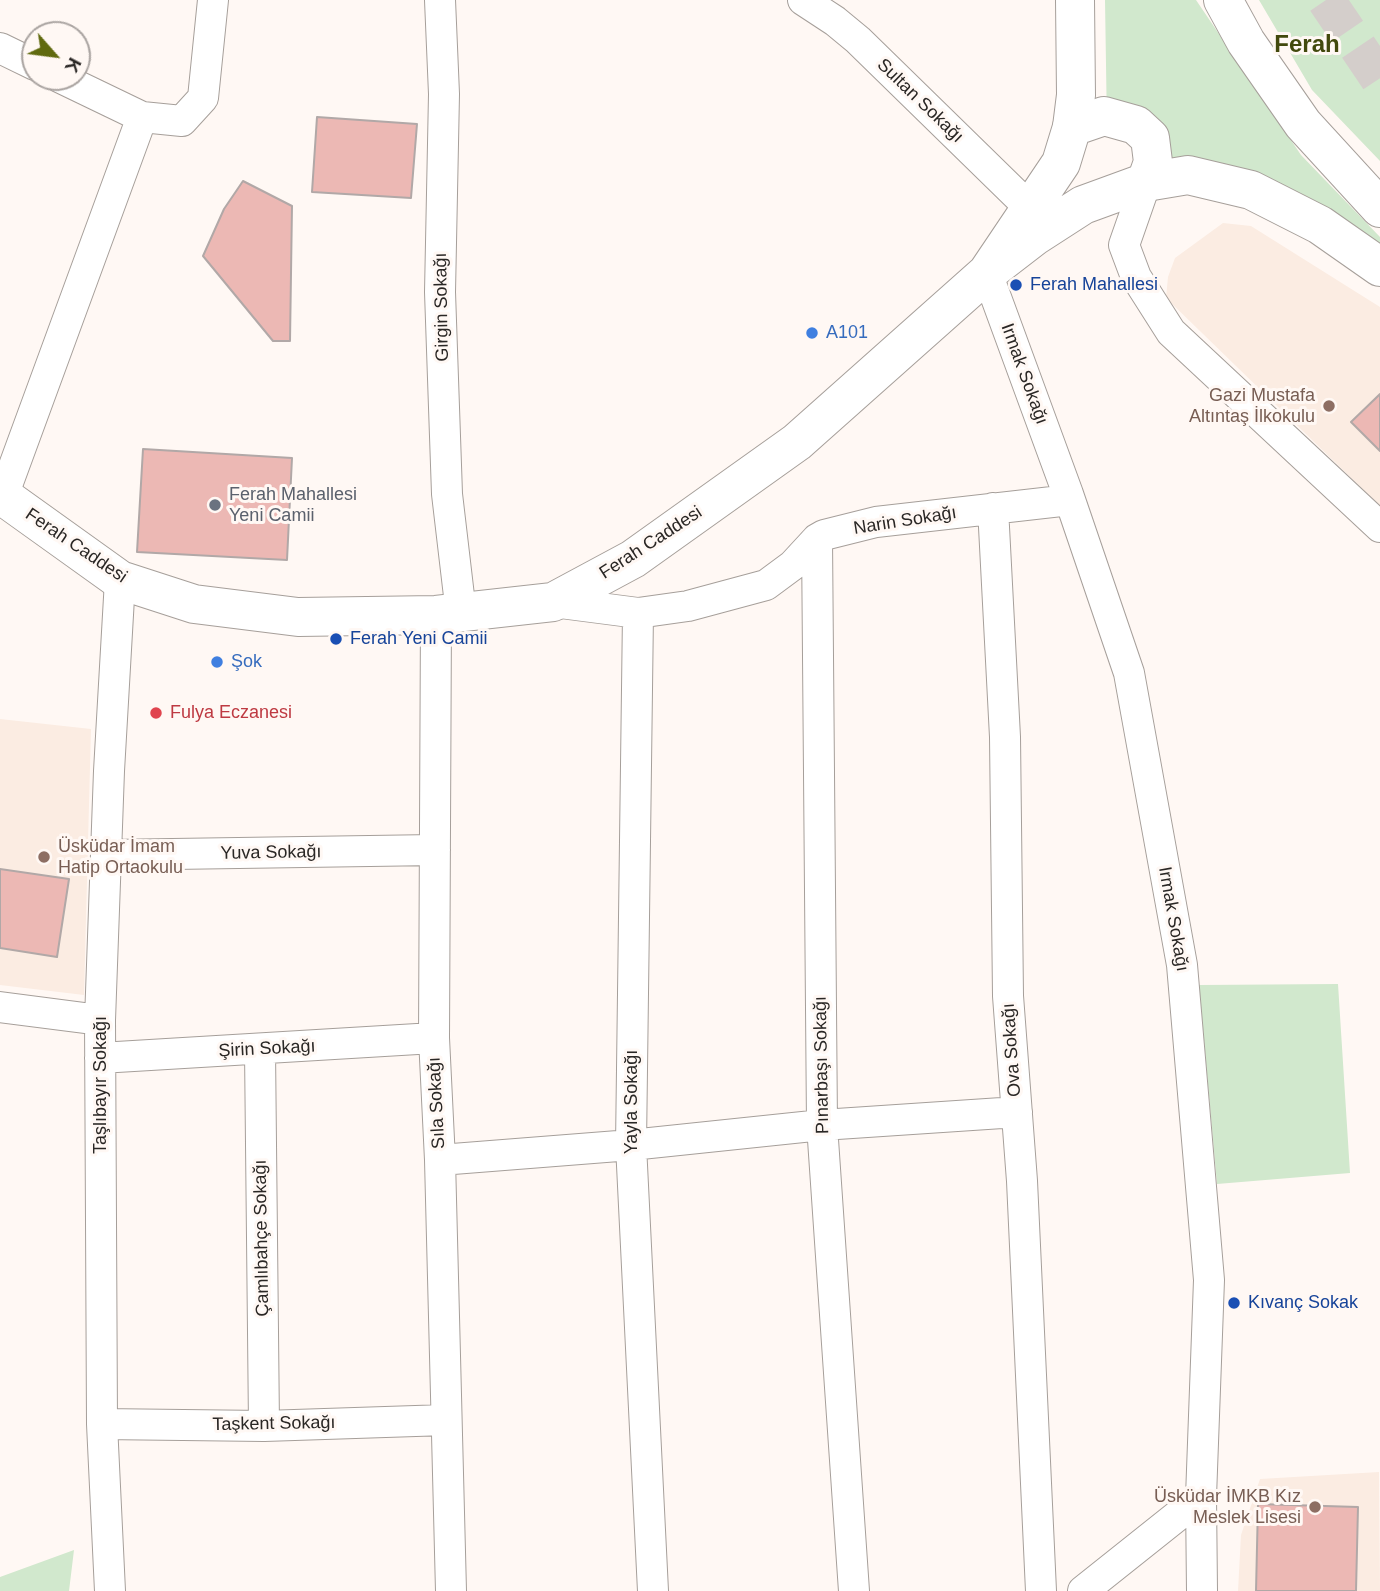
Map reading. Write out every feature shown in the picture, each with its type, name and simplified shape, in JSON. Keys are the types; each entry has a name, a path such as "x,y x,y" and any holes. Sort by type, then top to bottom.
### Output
{"street":[{"path":"88,91 142,117 182,121 203,98 213,0"},
{"name":"Girgin Sokağı","path":"440,0 444,94 440,305 447,494 448,614"},
{"name":"Sultan Sokağı","path":"803,0 846,30 1031,209"},
{"path":"844,0 846,30"},
{"path":"987,273 1061,163 1072,127 1076,95 1076,0"},
{"path":"1223,0 1246,42 1303,124 1380,208"},
{"path":"0,48 21,58"},
{"path":"1072,127 1104,116 1136,125 1150,138 1153,162 1124,245 1136,277 1171,332 1380,527"},
{"path":"2,495 142,117"},
{"name":"Ferah Caddesi","path":"2,495 120,580 194,604 298,617 448,614 553,602 633,559 797,442 987,273 1035,236 1083,205 1146,181 1188,175 1251,190 1320,225 1380,267"},
{"name":"Irmak Sokağı","path":"987,273 1070,500 1129,673 1182,965 1209,1280 1201,1497 1202,1591"},
{"name":"Narin Sokağı","path":"817,539 876,522 1070,500"},
{"name":"Ova Sokağı","path":"993,508 1005,737 1008,996 1017,1112 1041,1591"},
{"path":"553,602 638,613 688,606 766,585 793,565 817,539"},
{"name":"Pınarbaşı Sokağı","path":"817,539 822,1125 854,1591"},
{"name":"Taşlıbayır Sokağı","path":"110,1591 102,1423 100,1020 109,771 120,580"},
{"name":"Yayla Sokağı","path":"638,613 631,1145 653,1591"},
{"name":"Sıla Sokağı","path":"448,614 435,850 434,1038 440,1160 451,1591"},
{"name":"Yuva Sokağı","path":"107,855 435,850"},
{"path":"0,1007 100,1020"},
{"name":"Şirin Sokağı","path":"100,1058 434,1038"},
{"name":"Çamlıbahçe Sokağı","path":"260,1050 264,1426"},
{"path":"440,1160 631,1145 822,1125 1017,1112"},
{"name":"Taşkent Sokağı","path":"102,1423 264,1426 446,1420"},
{"path":"1083,1591 1201,1497"}],"shaded area":[{"name":"Gazi Mustafa Altıntaş İlkokulu","path":"1223,223 1251,226 1380,307 1380,506 1166,298 1168,277 1175,258"},
{"name":"Üsküdar İmam Hatip Ortaokulu","path":"0,719 91,729 84,995 0,985"},
{"name":"Üsküdar İMKB Kız Meslek Lisesi","path":"1379,1472 1380,1591 1238,1591 1241,1535 1260,1479"}],"green space":[{"path":"1105,0 1196,0 1301,155 1380,237 1380,255 1170,173 1150,141 1107,129"},
{"path":"1259,0 1380,0 1380,161 1312,90"},
{"path":"1338,984 1350,1173 1217,1184 1199,985"},
{"path":"74,1550 69,1591 0,1591 0,1577"}],"building":[{"path":"317,117 417,124 411,198 312,192"},
{"path":"243,181 292,206 290,341 273,341 203,256 224,209"},
{"path":"1380,394 1380,451 1351,422"},
{"name":"Ferah Mahallesi Yeni Camii","path":"143,449 292,458 287,560 137,552"},
{"path":"0,869 69,879 57,957 0,948"},
{"path":"1258,1504 1358,1507 1356,1591 1256,1591"}],"tunnel":[{"path":"1326,0 1380,80"}],"place":[{"name":"Ferah Mahallesi","path":"1016,285"},
{"name":"A101","path":"812,333"},
{"name":"Gazi Mustafa Altıntaş İlkokulu","path":"1329,406"},
{"name":"Ferah Mahallesi Yeni Camii","path":"215,505"},
{"name":"Ferah Yeni Camii","path":"336,639"},
{"name":"Şok","path":"217,662"},
{"name":"Fulya Eczanesi","path":"156,713"},
{"name":"Üsküdar İmam Hatip Ortaokulu","path":"44,857"},
{"name":"Kıvanç Sokak","path":"1234,1303"},
{"name":"Üsküdar İMKB Kız Meslek Lisesi","path":"1315,1507"}],"district":[{"name":"Ferah","path":"1307,45"}]}
